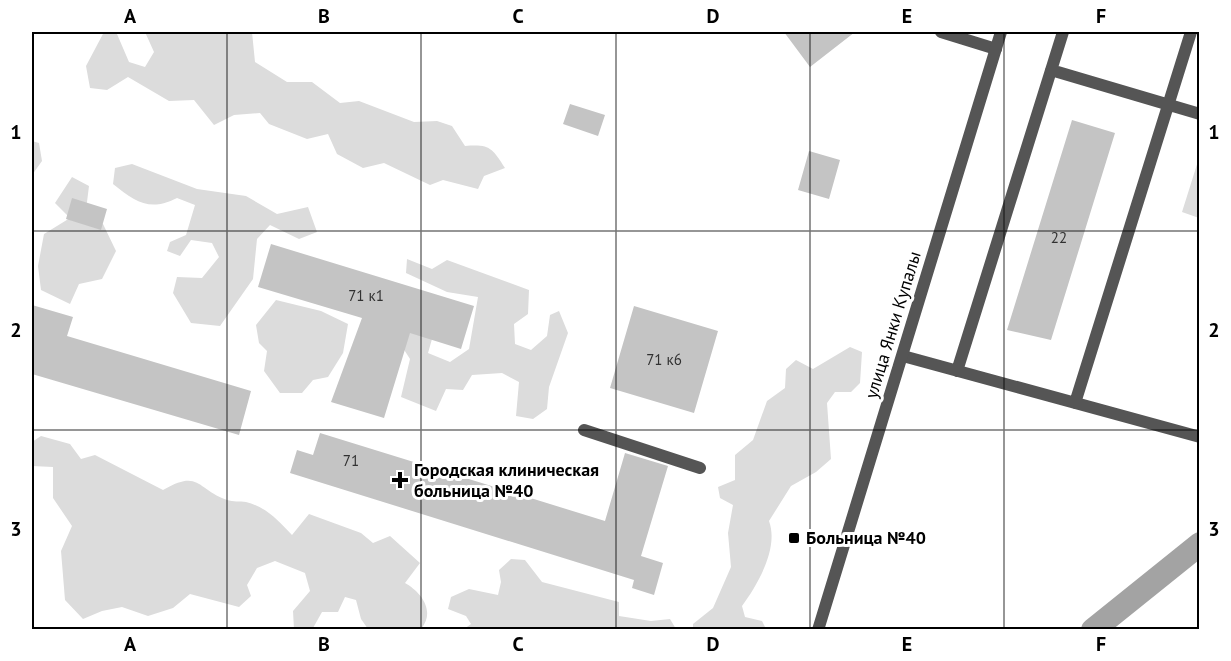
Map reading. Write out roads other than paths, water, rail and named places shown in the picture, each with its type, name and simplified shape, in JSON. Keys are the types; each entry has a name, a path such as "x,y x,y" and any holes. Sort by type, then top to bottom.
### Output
{"street":[{"path":"941,32 996,49"},
{"name":"улица Янки Купалы","path":"818,630 1001,32"},
{"path":"957,371 1063,32"},
{"path":"1075,403 1191,32"},
{"path":"1051,70 1200,114"},
{"path":"903,356 1200,437"},
{"path":"584,430 700,468"}],"waterway":[{"path":"1093,630 1200,544"}],"place":[{"name":"Городская клиническая больница №40","path":"400,480"},
{"name":"Больница №40","path":"794,538"}]}
